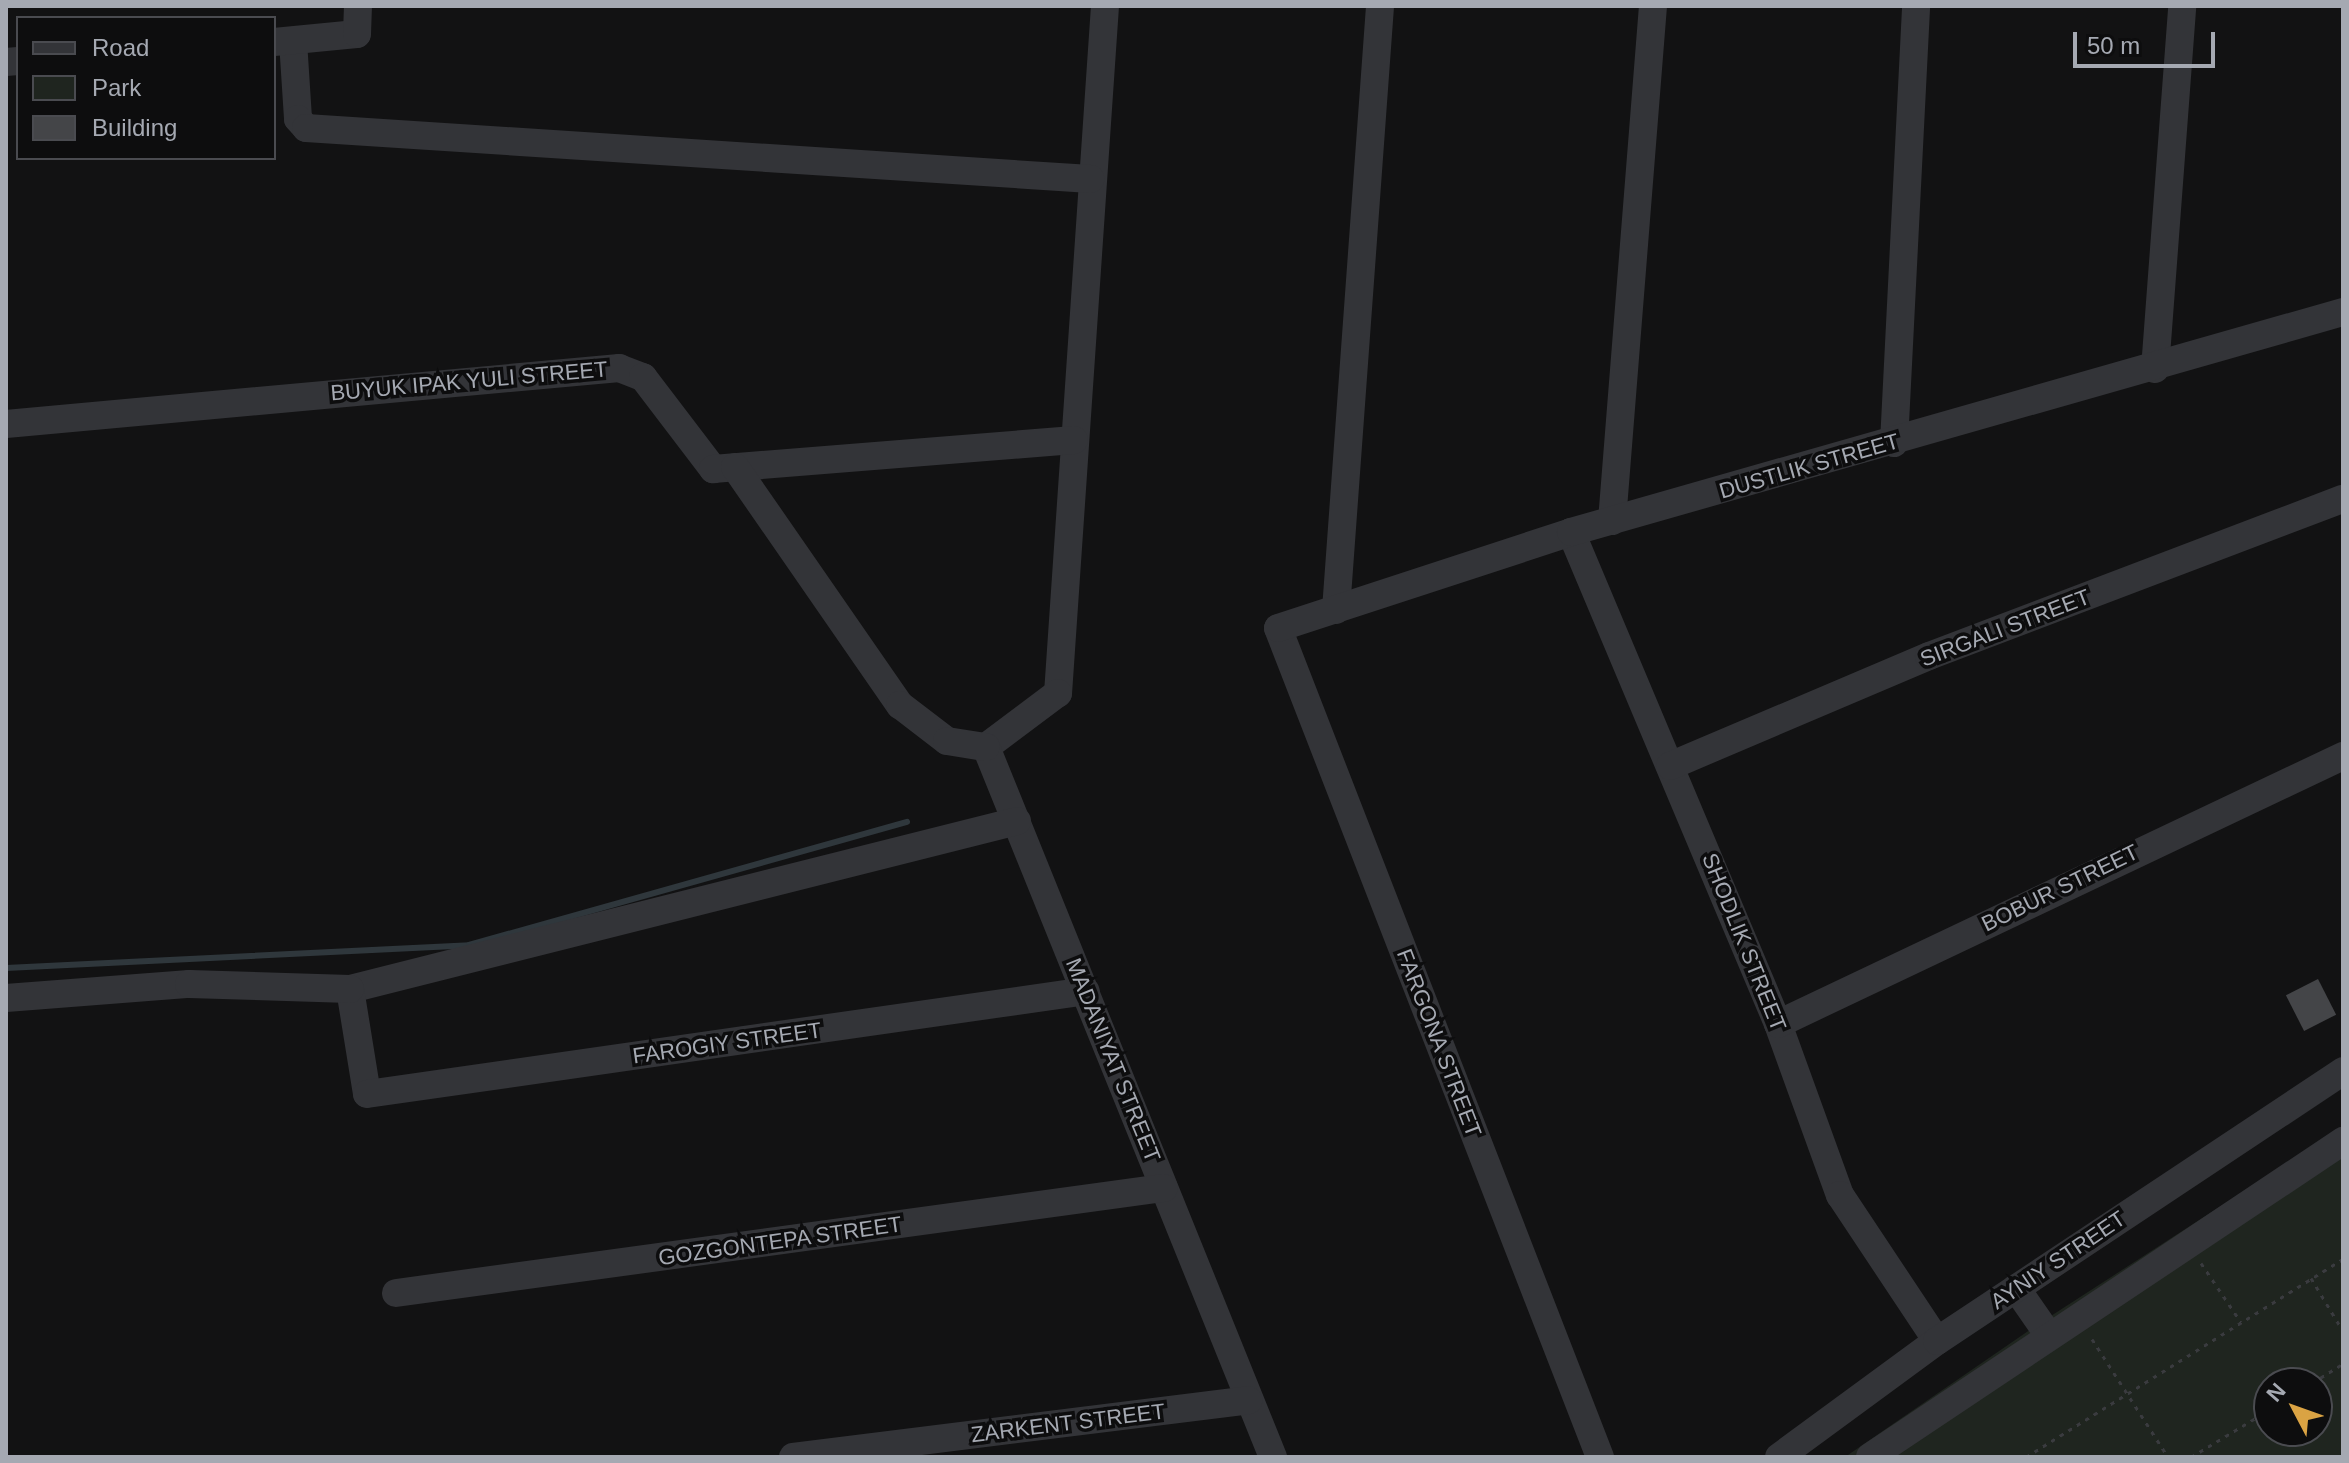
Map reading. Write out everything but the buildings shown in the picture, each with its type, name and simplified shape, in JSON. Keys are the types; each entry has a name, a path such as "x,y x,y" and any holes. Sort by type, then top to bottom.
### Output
{"street":[{"path":"735,467 900,705 947,741 986,747 1058,693 1090,179 1105,6"},
{"path":"1336,610 1380,6"},
{"path":"1612,521 1653,6"},
{"path":"1894,443 1916,6"},
{"path":"2155,369 2182,6"},
{"path":"358,20 284,41 298,119 306,128 1090,179"},
{"name":"DUSTLIK STREET","path":"1278,628 1571,532 2155,369 2343,312"},
{"name":"BUYUK IPAK YULI STREET","path":"6,424 634,368 706,467 1074,440"},
{"name":"SIRGALI STREET","path":"1670,766 1929,656 2343,499"},
{"name":"SHODLIK STREET","path":"1571,532 1778,1024 1840,1195 1937,1341"},
{"name":"FARGONA STREET","path":"1278,628 1600,1457"},
{"name":"MADANIYAT STREET","path":"986,747 1273,1457"},
{"name":"BOBUR STREET","path":"1778,1024 2343,756"},
{"path":"6,998 189,984 350,989 1017,821"},
{"name":"FAROGIY STREET","path":"350,989 367,1094 1086,991"},
{"name":"AYNIY STREET","path":"1779,1457 1937,1341 2343,1071"},
{"path":"1870,1457 2048,1334 2343,1141"},
{"name":"GOZGONTEPA STREET","path":"396,1293 1164,1188"},
{"path":"2016,1288 2048,1334"},
{"name":"ZARKENT STREET","path":"793,1457 1248,1400"}],"path":[{"path":"2187,1244 2241,1322"},
{"path":"2026,1457 2343,1259"},
{"path":"2311,1278 2343,1331"},
{"path":"2076,1316 2168,1457"},
{"path":"2191,1457 2253,1420"}],"green space":[{"path":"2343,1127 2343,1457 1845,1457 2040,1323"}],"waterway":[{"path":"6,968 469,945 907,822"}]}
